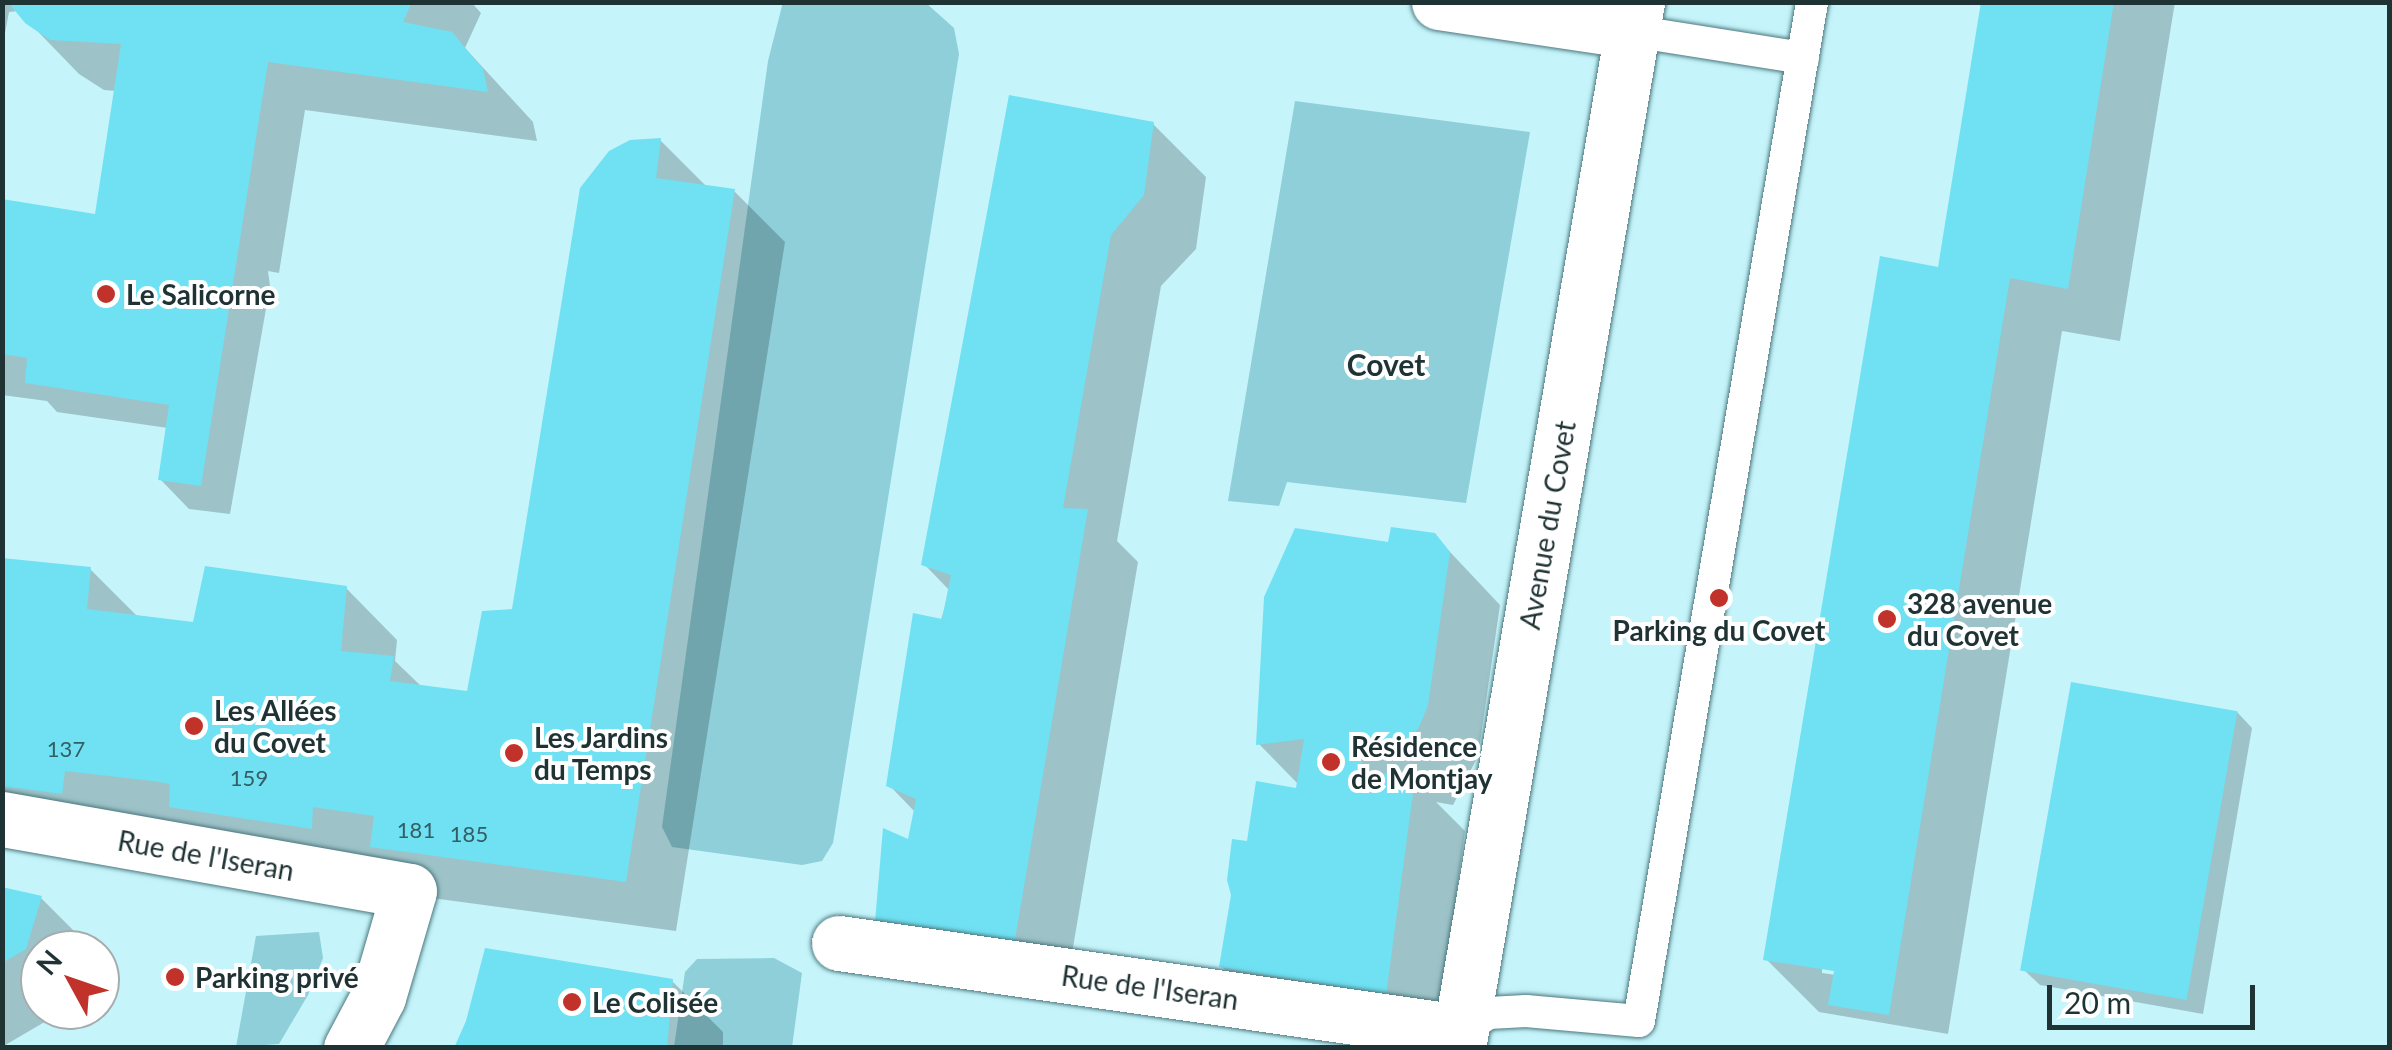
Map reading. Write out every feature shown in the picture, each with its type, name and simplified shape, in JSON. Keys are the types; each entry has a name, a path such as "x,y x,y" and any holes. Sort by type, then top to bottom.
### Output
{"street":[{"path":"1438,2 1634,16"},
{"name":"Avenue du Covet","path":"1459,1040 1634,16"},
{"name":"Rue de l'Iseran","path":"2,819 409,891 378,997 351,1048"},
{"name":"Rue de l'Iseran","path":"839,943 1459,1040"}],"lane":[{"path":"1459,1040 1488,1013 1526,1011 1637,1034 1812,2"},
{"path":"1634,16 1803,58"}],"shaded area":[{"path":"783,2 926,3 954,28 959,54 833,843 822,861 802,865 672,847 662,827 768,61"},
{"path":"1295,101 1530,132 1466,503 1287,482 1279,506 1228,501"},
{"path":"319,932 323,958 308,995 279,1044 236,1047 256,936"},
{"path":"774,958 802,973 792,1047 674,1047 685,972 697,959"}],"building":[{"path":"8,2 412,2 403,22 452,32 483,69 488,92 268,62 201,486 158,480 169,405 25,383 27,358 2,354 2,199 95,214 121,44 50,40 25,23"},
{"name":"328 avenue du Covet","path":"1981,2 2114,2 2068,289 2010,278 1889,1015 1828,1005 1834,971 1763,960 1880,256 1938,267"},
{"path":"1009,95 1154,122 1144,195 1111,235 1063,508 1088,509 1014,945 875,922 883,828 908,839 916,799 886,786 913,613 942,619 951,575 921,565"},
{"path":"661,138 656,178 735,189 626,882 370,847 374,816 313,807 312,829 169,807 170,784 153,781 65,771 62,794 2,786 2,558 91,567 87,609 193,622 205,566 347,586 341,651 394,656 390,681 467,691 482,611 512,609 580,188 609,151 630,140"},
{"name":"Résidence de Montjay","path":"1391,527 1435,533 1450,552 1428,705 1420,725 1402,755 1363,749 1361,770 1415,778 1386,995 1219,967 1231,895 1227,880 1232,839 1247,841 1256,781 1296,788 1304,739 1256,745 1264,597 1295,528 1388,542"},
{"path":"2071,682 2237,711 2187,1000 2020,971"},
{"path":"2,887 42,896 32,930 20,930 20,952 2,963"},
{"name":"Le Colisée","path":"485,948 673,979 667,1048 454,1048 466,1021"}],"place":[{"name":"Le Salicorne","path":"106,294"},
{"name":"Parking du Covet","path":"1719,598"},
{"name":"328 avenue du Covet","path":"1887,619"},
{"name":"Les Allées du Covet","path":"194,726"},
{"name":"Les Jardins du Temps","path":"514,753"},
{"name":"Résidence de Montjay","path":"1331,762"},
{"name":"Parking privé","path":"175,977"},
{"name":"Le Colisée","path":"572,1002"}],"district":[{"name":"Covet","path":"1386,364"}]}
